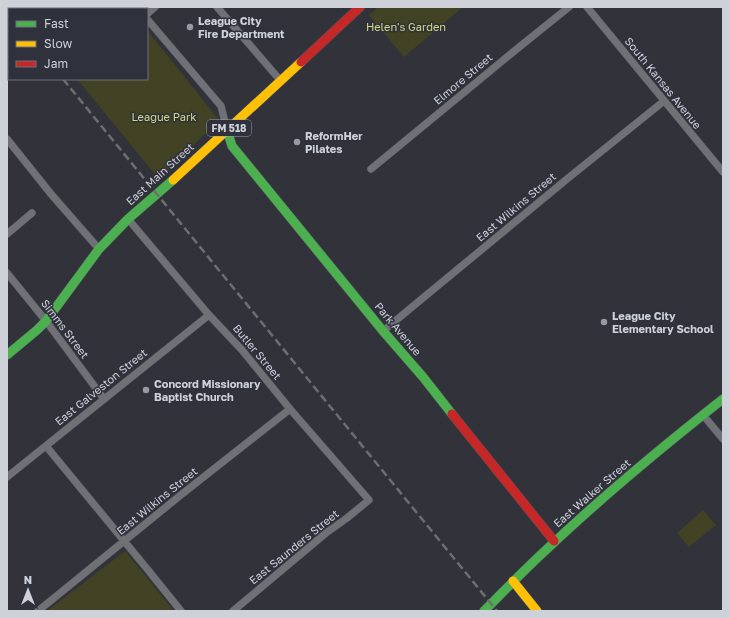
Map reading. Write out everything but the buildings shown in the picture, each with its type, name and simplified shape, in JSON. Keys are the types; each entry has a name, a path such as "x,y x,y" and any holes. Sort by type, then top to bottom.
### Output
{"street":[{"path":"217,7 280,80"},
{"name":"East Main Street","path":"7,355 46,321 99,249 128,219 360,7"},
{"name":"Elmore Street","path":"371,169 569,7"},
{"name":"South Kansas Avenue","path":"587,7 723,172"},
{"path":"148,20 221,106 227,130"},
{"name":"East Wilkins Street","path":"383,331 664,101"},
{"name":"Park Avenue","path":"227,130 232,146 383,331 423,377 554,541"},
{"path":"7,139 99,249"},
{"path":"7,234 32,213"},
{"name":"Butler Street","path":"128,219 209,315 242,350 290,409 369,500"},
{"name":"Simms Street","path":"7,273 46,321 104,399"},
{"name":"East Galveston Street","path":"7,477 209,315"},
{"name":"East Walker Street","path":"484,611 554,541 723,399"},
{"name":"East Wilkins Street","path":"38,611 182,494 290,409"},
{"path":"703,415 723,438"},
{"path":"46,446 181,611"},
{"name":"East Saunders Street","path":"233,611 326,533 369,500"},
{"path":"513,581 537,611"}],"green space":[{"path":"17,7 129,8 18,8"},
{"name":"Helen's Garden","path":"378,7 463,7 404,57 369,15"},
{"name":"League Park","path":"148,31 219,120 159,179 78,80 148,80"},
{"path":"703,510 716,525 689,547 677,533"},
{"path":"125,551 174,611 47,611"}],"railway":[{"path":"64,80 497,611"}],"traffic: fast":[{"path":"227,130 232,146 452,414"},
{"path":"7,355 46,321 99,249 128,219 173,180"},
{"path":"484,611 568,529 655,454 723,399"}],"traffic: slow":[{"path":"173,180 301,62"},
{"path":"513,581 537,611"}],"traffic: jam":[{"path":"301,62 360,7"},
{"path":"452,414 554,541"}],"place":[{"name":"League City Fire Department","path":"190,27"},
{"name":"ReformHer Pilates","path":"297,142"},
{"name":"League City Elementary School","path":"604,322"},
{"name":"Concord Missionary Baptist Church","path":"146,390"}]}
